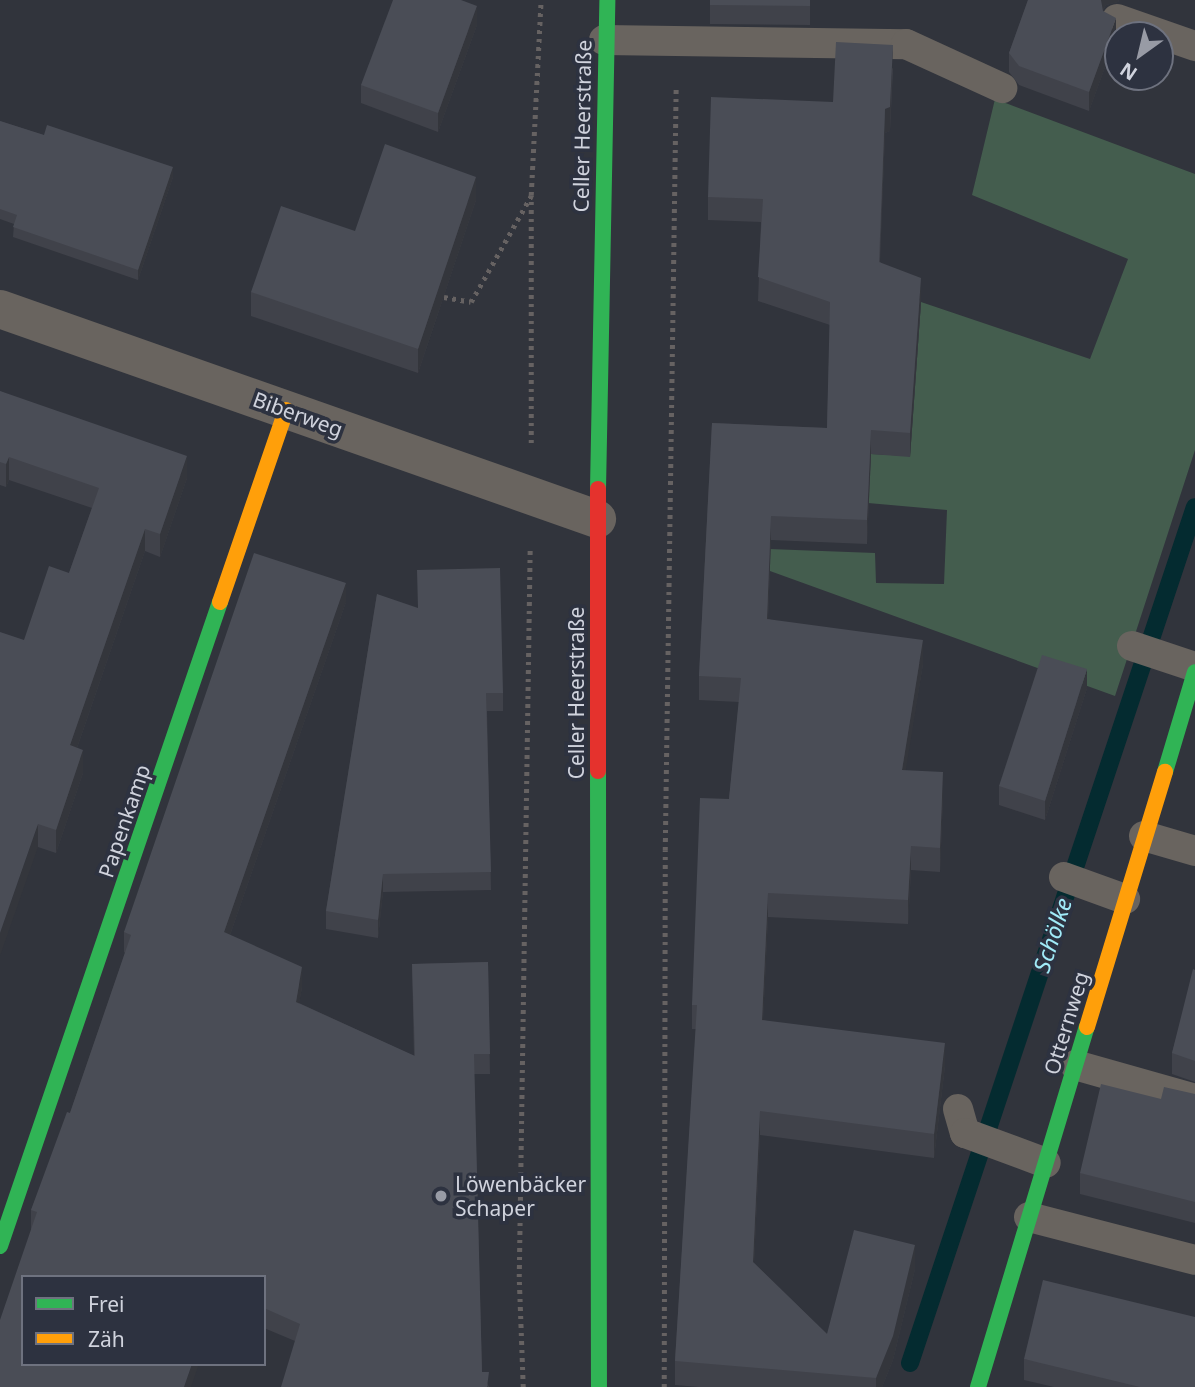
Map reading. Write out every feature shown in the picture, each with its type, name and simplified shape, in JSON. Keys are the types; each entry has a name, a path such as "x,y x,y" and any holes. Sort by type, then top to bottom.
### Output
{"street":[{"name":"Celler Heerstraße","path":"599,1387 597,519 604,40 607,0"},
{"name":"Biberweg","path":"0,309 597,519"},
{"name":"Papenkamp","path":"0,1246 286,410"},
{"name":"Otternweg","path":"978,1387 1144,836 1186,666"}],"lane":[{"path":"1117,19 1195,46"},
{"path":"604,40 906,44 1002,88"},
{"path":"1132,646 1186,666"},
{"path":"1144,836 1195,851"},
{"path":"1064,877 1125,899"},
{"path":"1075,1065 1195,1098"},
{"path":"961,1121 1046,1163"},
{"path":"1029,1217 1195,1260"}],"path":[{"path":"523,1387 519,1277 531,497 531,195 541,0"},
{"path":"664,1387 665,850 678,40"},
{"path":"444,297 471,302 531,195"}],"green space":[{"path":"995,99 1195,174 1195,450 1115,696 770,571 769,549 875,553 876,583 944,584 947,510 868,503 871,454 910,456 921,302 1090,359 1128,259 972,195"}],"building":[{"path":"393,0 461,0 477,6 438,113 361,85"},
{"path":"710,0 810,0 810,6 710,5"},
{"path":"1028,0 1101,0 1103,11 1116,18 1115,21 1104,21 1104,51 1089,92 1019,66 1009,53"},
{"path":"836,42 893,45 890,107 885,109 879,262 921,278 910,433 871,430 867,520 771,516 767,619 923,640 902,770 943,772 940,848 911,846 908,900 768,893 762,1020 945,1043 934,1134 760,1111 753,1262 827,1334 854,1230 915,1245 893,1336 876,1378 675,1361 697,1005 692,1005 700,798 729,799 741,678 699,676 712,423 827,428 830,302 758,277 763,199 708,197 711,97 833,102"},
{"path":"0,121 44,135 47,125 173,167 138,270 13,227 17,215 0,209"},
{"path":"385,144 476,177 418,349 251,292 281,206 355,231"},
{"path":"0,391 187,456 160,534 145,529 70,745 83,750 56,830 38,824 0,933 0,632 24,640 49,566 69,573 99,488 9,457 6,464 0,462"},
{"path":"254,553 346,583 224,932 302,967 296,1002 415,1056 412,964 488,962 490,1054 474,1054 482,1372 489,1372 487,1387 281,1387 300,1324 266,1309 266,1275 21,1275 21,1366 191,1366 184,1387 0,1387 0,1320 37,1212 31,1210 67,1112 70,1113 131,935 124,932"},
{"path":"500,568 503,693 486,693 491,872 383,874 378,920 326,911 377,594 418,608 417,570"},
{"path":"1042,655 1087,669 1045,801 999,786"},
{"path":"1193,969 1195,970 1195,1061 1172,1053"},
{"path":"1101,1084 1161,1099 1164,1087 1195,1094 1195,1202 1080,1173"},
{"path":"1043,1280 1195,1317 1195,1387 1140,1387 1024,1359"}],"waterway":[{"name":"Schölke","path":"910,1363 1195,507"}],"traffic: fast":[{"path":"598,489 607,0"},
{"path":"0,1246 220,602"},
{"path":"1165,772 1195,672"},
{"path":"598,771 599,1387"},
{"path":"978,1387 1087,1027"}],"traffic: slow":[{"path":"220,602 286,410"},
{"path":"1087,1027 1165,772"}],"traffic: jam":[{"path":"598,489 598,771"}],"place":[{"name":"Löwenbäcker Schaper","path":"441,1196"}]}
